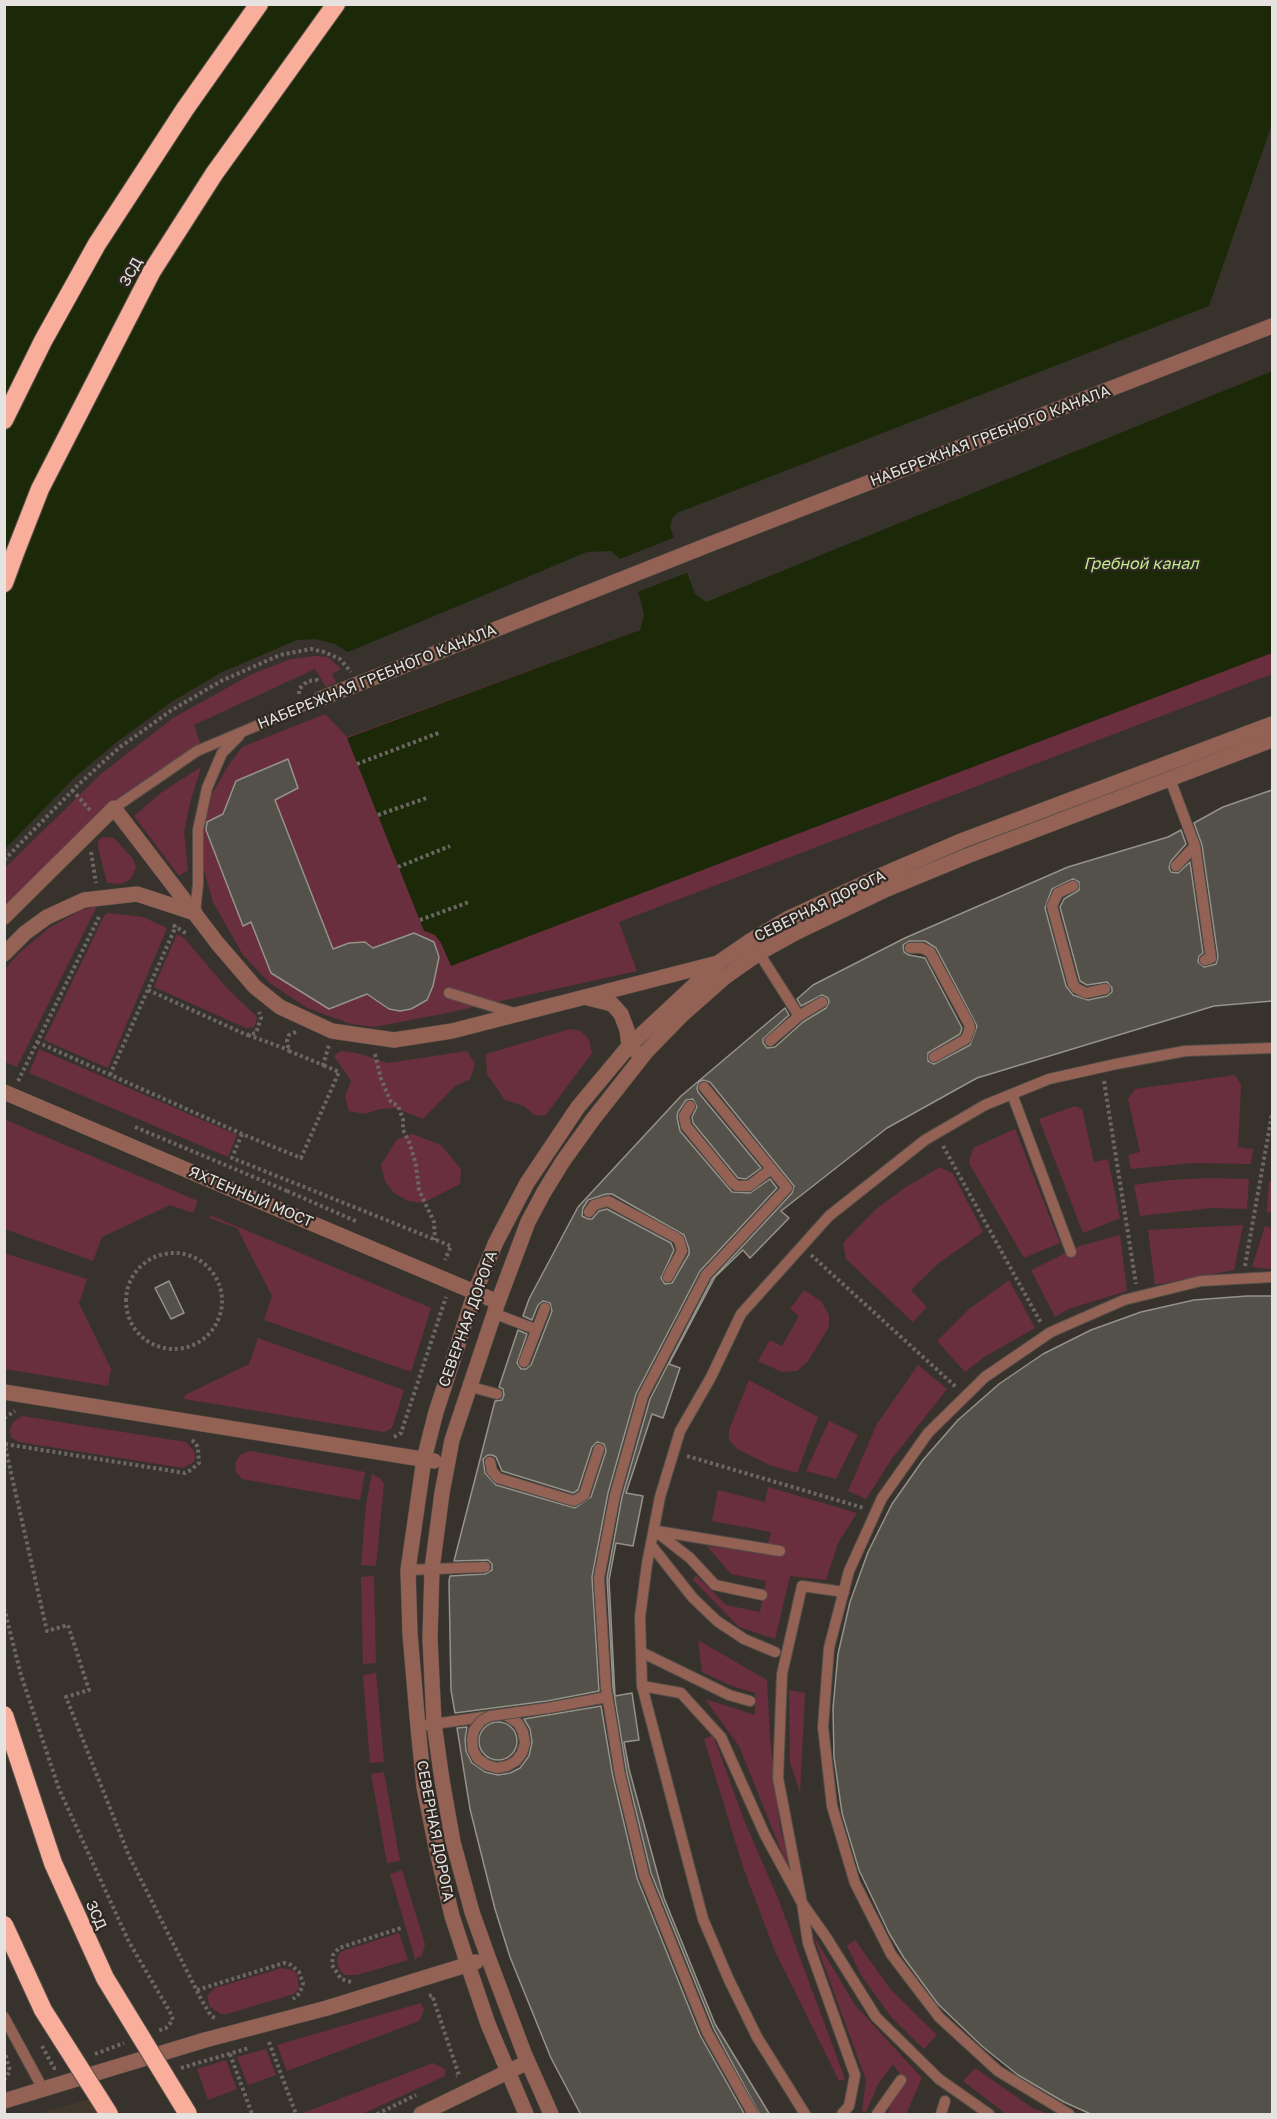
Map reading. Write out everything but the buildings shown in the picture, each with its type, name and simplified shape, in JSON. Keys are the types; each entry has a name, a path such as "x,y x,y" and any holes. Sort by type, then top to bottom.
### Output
{"highway":[{"path":"4,420 43,341 97,244 184,110 259,4"},
{"name":"ЗСД","path":"4,584 40,489 152,271 214,174 336,4"},
{"name":"ЗСД","path":"4,1715 53,1863 105,1978 188,2115"},
{"path":"4,1924 43,2010 109,2115"}],"street":[{"name":"НАБЕРЕЖНАЯ ГРЕБНОГО КАНАЛА","path":"320,699 708,545 1272,326"},
{"name":"СЕВЕРНАЯ ДОРОГА","path":"526,2115 488,2024 468,1965 452,1916 434,1837 424,1787 418,1727 410,1634 408,1570 424,1459 436,1412 475,1292 496,1242 527,1183 578,1107 629,1046 718,963 750,941 789,918 961,841 1272,724"},
{"name":"СЕВЕРНАЯ ДОРОГА","path":"551,2115 488,1957 472,1912 453,1842 434,1723 430,1638 432,1569 452,1440 468,1386 528,1222 563,1161 642,1057 683,1014 731,972 759,953 797,932 967,856 1272,740"},
{"path":"4,917 114,808 223,950 255,987 280,1007 332,1031 394,1040 452,1031 718,963 731,972"},
{"path":"4,954 24,933 47,917 84,900 137,894 195,913"},
{"path":"585,997 600,999 612,1004 621,1014 627,1030 629,1046 642,1057"},
{"name":"ЯХТЕННЫЙ МОСТ","path":"9,1090 278,1209 475,1292 496,1308"},
{"path":"4,1392 447,1463"},
{"path":"4,2101 205,2040 327,2008 488,1957"},
{"path":"421,2115 528,2062"}],"lane":[{"name":"НАБЕРЕЖНАЯ ГРЕБНОГО КАНАЛА","path":"195,913 198,884 198,830 207,788 222,753 244,731 320,699"},
{"path":"114,808 197,751 244,731"},
{"path":"1170,779 1194,846 1211,958 1205,960"},
{"path":"1176,866 1194,846"},
{"path":"1069,888 1055,897 1052,906 1073,984 1081,991 1099,991"},
{"path":"911,948 922,948 930,952 970,1028 966,1039 934,1057"},
{"path":"759,953 799,1016"},
{"path":"448,993 517,1014"},
{"path":"770,1041 799,1016 822,1002"},
{"path":"805,2115 757,2037 703,1919 642,1686 640,1617 660,1497 680,1431 711,1377 741,1314 829,1216 925,1140 985,1105 1049,1080 1101,1067 1185,1052 1272,1048"},
{"path":"704,1087 787,1188 706,1275 643,1396 615,1495 599,1578 608,1697 620,1775 644,1875 707,2032 753,2115"},
{"path":"1012,1094 1071,1252"},
{"path":"689,1107 684,1116 686,1126 734,1183 743,1186 756,1182 771,1169"},
{"path":"590,1210 599,1202 608,1201 679,1240 682,1251 668,1277"},
{"path":"1069,2115 998,2071 939,2017 891,1954 855,1883 832,1806 823,1727 829,1648 849,1571 882,1498 928,1433 985,1377 1047,1334 1124,1299 1202,1281 1272,1277"},
{"path":"496,1308 535,1329"},
{"path":"524,1362 545,1308"},
{"path":"468,1386 497,1394"},
{"path":"490,1462 492,1471 498,1478 570,1502 584,1496 599,1449"},
{"path":"654,1530 780,1551"},
{"path":"654,1530 690,1558 715,1585 762,1595"},
{"path":"651,1545 693,1598 717,1621 744,1639 775,1652"},
{"path":"408,1570 485,1567"},
{"path":"842,2115 849,2106 855,2075 808,1943 778,1778 782,1674 802,1586 844,1592"},
{"path":"641,1652 729,1695 750,1701"},
{"path":"642,1686 681,1693 721,1737 765,1835 802,1904 826,1937 876,2018 939,2079 989,2115"},
{"path":"418,1727 434,1723 504,1714 518,1723 525,1743 516,1761 497,1768 478,1759 473,1750 474,1730 481,1721 490,1716 548,1708 608,1697"},
{"path":"4,2017 43,2089"},
{"path":"877,2115 901,2079"},
{"path":"941,2115 945,2101"}],"path":[{"path":"4,860 79,784 120,747 172,710 221,681 280,655 311,650 324,652 340,659 353,674"},
{"path":"357,764 441,732"},
{"path":"378,815 429,797"},
{"path":"398,867 450,846"},
{"path":"420,920 469,902"},
{"path":"9,1090 37,1042 102,910"},
{"path":"166,922 190,936"},
{"path":"110,1075 176,926"},
{"path":"147,990 247,1035 290,1050"},
{"path":"247,1035 255,1033 260,1024 260,1014 255,1008"},
{"path":"37,1042 301,1158 339,1072 323,1065"},
{"path":"375,1050 381,1079 392,1102 398,1106 403,1119 403,1130 416,1165 420,1190 434,1222 435,1240"},
{"path":"1101,1067 1138,1296"},
{"path":"15,1077 26,1082"},
{"path":"1242,1279 1272,1114"},
{"path":"135,1127 287,1191"},
{"path":"936,1133 1047,1334"},
{"path":"242,1134 232,1158 451,1246 445,1260"},
{"path":"802,1246 966,1396"},
{"path":"180,1254 197,1260 211,1272 221,1297 220,1315 212,1330 201,1341 186,1348 161,1347 145,1340 133,1326 127,1309 127,1292 134,1275 146,1262 163,1255 180,1254"},
{"path":"393,1437 401,1432 446,1297"},
{"path":"4,1418 10,1412 19,1410"},
{"path":"189,1438 196,1443 200,1455 199,1463 185,1473 5,1443 47,1631 68,1624 89,1690 66,1697 129,1856 211,2016 225,2020"},
{"path":"674,1452 876,1511"},
{"path":"4,1608 21,1675 59,1789 129,1942 173,2020 166,2028 155,2032"},
{"path":"362,1980 351,1983 341,1979 332,1965 333,1955 339,1948 401,1928"},
{"path":"197,1990 284,1963 299,1971 303,1983 300,1993 292,2000"},
{"path":"422,1998 432,1995 459,2075"},
{"path":"174,2070 280,2039"},
{"path":"88,2056 133,2040"},
{"path":"39,2042 54,2068 66,2064"},
{"path":"269,2042 296,2115"},
{"path":"4,2052 10,2071 4,2080"},
{"path":"230,2054 252,2115"}],"shaded area":[{"name":"Гребной канал","path":"1272,371 1272,674 619,922 637,971 442,1014 374,1027 351,1024 307,1008 270,983 243,955 213,902 202,863 201,829 213,792 242,747 325,714 347,737 640,630"},
{"path":"328,657 341,669 332,674 336,682 326,687 315,669 194,725 201,745 101,814 5,905 5,868 101,774 173,718 252,674 291,659"},
{"path":"201,767 184,832 188,870 179,876 134,816 162,792"},
{"path":"102,837 114,838 133,859 136,867 131,879 121,884 107,883 98,847 98,842"},
{"path":"97,906 17,1067 5,1062 5,969 19,953 49,928 81,910"},
{"path":"108,913 143,917 167,928 108,1068 44,1040 104,916"},
{"path":"177,934 184,938 225,986 256,1016 254,1027 246,1028 154,987"},
{"path":"570,1029 581,1031 589,1040 592,1053 545,1116 534,1115 524,1106 505,1100 487,1074 486,1054"},
{"path":"39,1049 237,1135 228,1157 29,1073"},
{"path":"341,1051 357,1053 388,1063 467,1051 475,1064 470,1079 455,1086 423,1119 395,1108 380,1109 365,1114 349,1111 345,1096 351,1081 334,1056"},
{"path":"1235,1075 1241,1085 1238,1147 1253,1149 1251,1164 1193,1163 1131,1169 1128,1155 1140,1152 1128,1099 1135,1089"},
{"path":"1075,1106 1082,1109 1094,1162 1108,1159 1120,1218 1083,1233 1039,1119"},
{"path":"6,1120 198,1201 193,1213 170,1205 102,1237 93,1261 5,1229"},
{"path":"1015,1129 1060,1243 1024,1258 969,1163 973,1148"},
{"path":"412,1134 441,1145 461,1169 460,1184 423,1203 408,1201 394,1193 385,1181 381,1165 397,1139"},
{"path":"940,1167 953,1174 983,1232 939,1263 911,1290 927,1307 913,1322 846,1259 843,1243 876,1209 906,1187"},
{"path":"1211,1178 1249,1179 1247,1209 1211,1208 1140,1216 1134,1185"},
{"path":"1269,1181 1272,1182 1272,1213 1267,1212"},
{"path":"210,1215 431,1308 411,1372 264,1320 272,1296 237,1228 209,1218"},
{"path":"1243,1225 1234,1270 1155,1285 1148,1230"},
{"path":"1265,1226 1272,1228 1272,1269 1252,1267"},
{"path":"1120,1235 1127,1291 1068,1309 1055,1317 1031,1270 1080,1246"},
{"path":"4,1253 87,1279 79,1303 111,1369 108,1386 5,1369"},
{"path":"1009,1280 1035,1328 984,1357 965,1372 937,1341 969,1309"},
{"path":"804,1290 821,1301 829,1315 829,1327 808,1361 797,1371 782,1372 758,1361 770,1340 782,1346 799,1316 790,1309"},
{"path":"258,1338 404,1390 392,1428 384,1432 184,1399 185,1395 249,1364"},
{"path":"918,1365 947,1389 891,1460 866,1499 848,1491 877,1424"},
{"path":"749,1380 818,1417 797,1473 772,1466 737,1449 729,1440 729,1430"},
{"path":"22,1416 186,1442 194,1451 194,1462 183,1468 19,1442 11,1437 10,1429 13,1422"},
{"path":"829,1421 858,1435 836,1479 806,1471"},
{"path":"250,1451 365,1472 360,1500 242,1479 236,1472 235,1463 240,1455"},
{"path":"372,1474 381,1479 384,1484 376,1566 361,1565 366,1504"},
{"path":"768,1487 857,1513 838,1543 826,1580 790,1576 775,1639 739,1627 693,1580 696,1575 726,1605 760,1612 766,1581 731,1574 707,1546 765,1553 771,1532 712,1521 718,1490 765,1502"},
{"path":"374,1576 376,1663 363,1664 361,1577"},
{"path":"698,1640 767,1680 770,1737 780,1827 789,1862 786,1863 739,1746 705,1699 755,1715 755,1693 732,1686 702,1672"},
{"path":"376,1673 384,1762 370,1763 363,1675"},
{"path":"789,1690 805,1693 800,1793 790,1762"},
{"path":"713,1735 744,1820 779,1901 845,2079 839,2081 774,1949 743,1867 704,1739"},
{"path":"384,1772 400,1861 387,1863 371,1774"},
{"path":"402,1870 425,1944 422,1956 415,1959 390,1874"},
{"path":"399,1933 408,1960 357,1975 345,1975 340,1971 337,1962 342,1951"},
{"path":"813,1935 855,2005 922,2078 906,2114 888,2114 890,2105 905,2081 893,2064 878,2084 866,2112 862,2111 866,2080"},
{"path":"855,1940 891,1990 937,2035 924,2049 892,2018 861,1975 847,1946"},
{"path":"282,1968 293,1970 297,1974 299,1988 294,1994 227,2014 221,2014 210,2007 207,1996 215,1988"},
{"path":"421,2003 424,2010 419,2021 287,2071 277,2045"},
{"path":"266,2049 276,2075 248,2085 237,2057"},
{"path":"226,2060 237,2089 208,2100 197,2069"},
{"path":"433,2063 445,2069 445,2076 362,2114 303,2114 303,2113"},
{"path":"975,2068 1034,2109 1050,2114 1006,2114 963,2081"},
{"path":"91,2099 99,2114 35,2114"}],"water":[{"path":"5,5 1272,5 1272,124 1209,306 677,513 670,527 695,594 706,602 1272,371 1272,653 451,966 435,935 424,931 347,738 640,630 644,615 627,566 611,551 587,552 348,652 335,644 316,639 297,640 222,672 170,703 117,742 74,778 5,849"}],"pier":[{"path":"676,537 689,572 635,593 625,567 617,560"}]}
